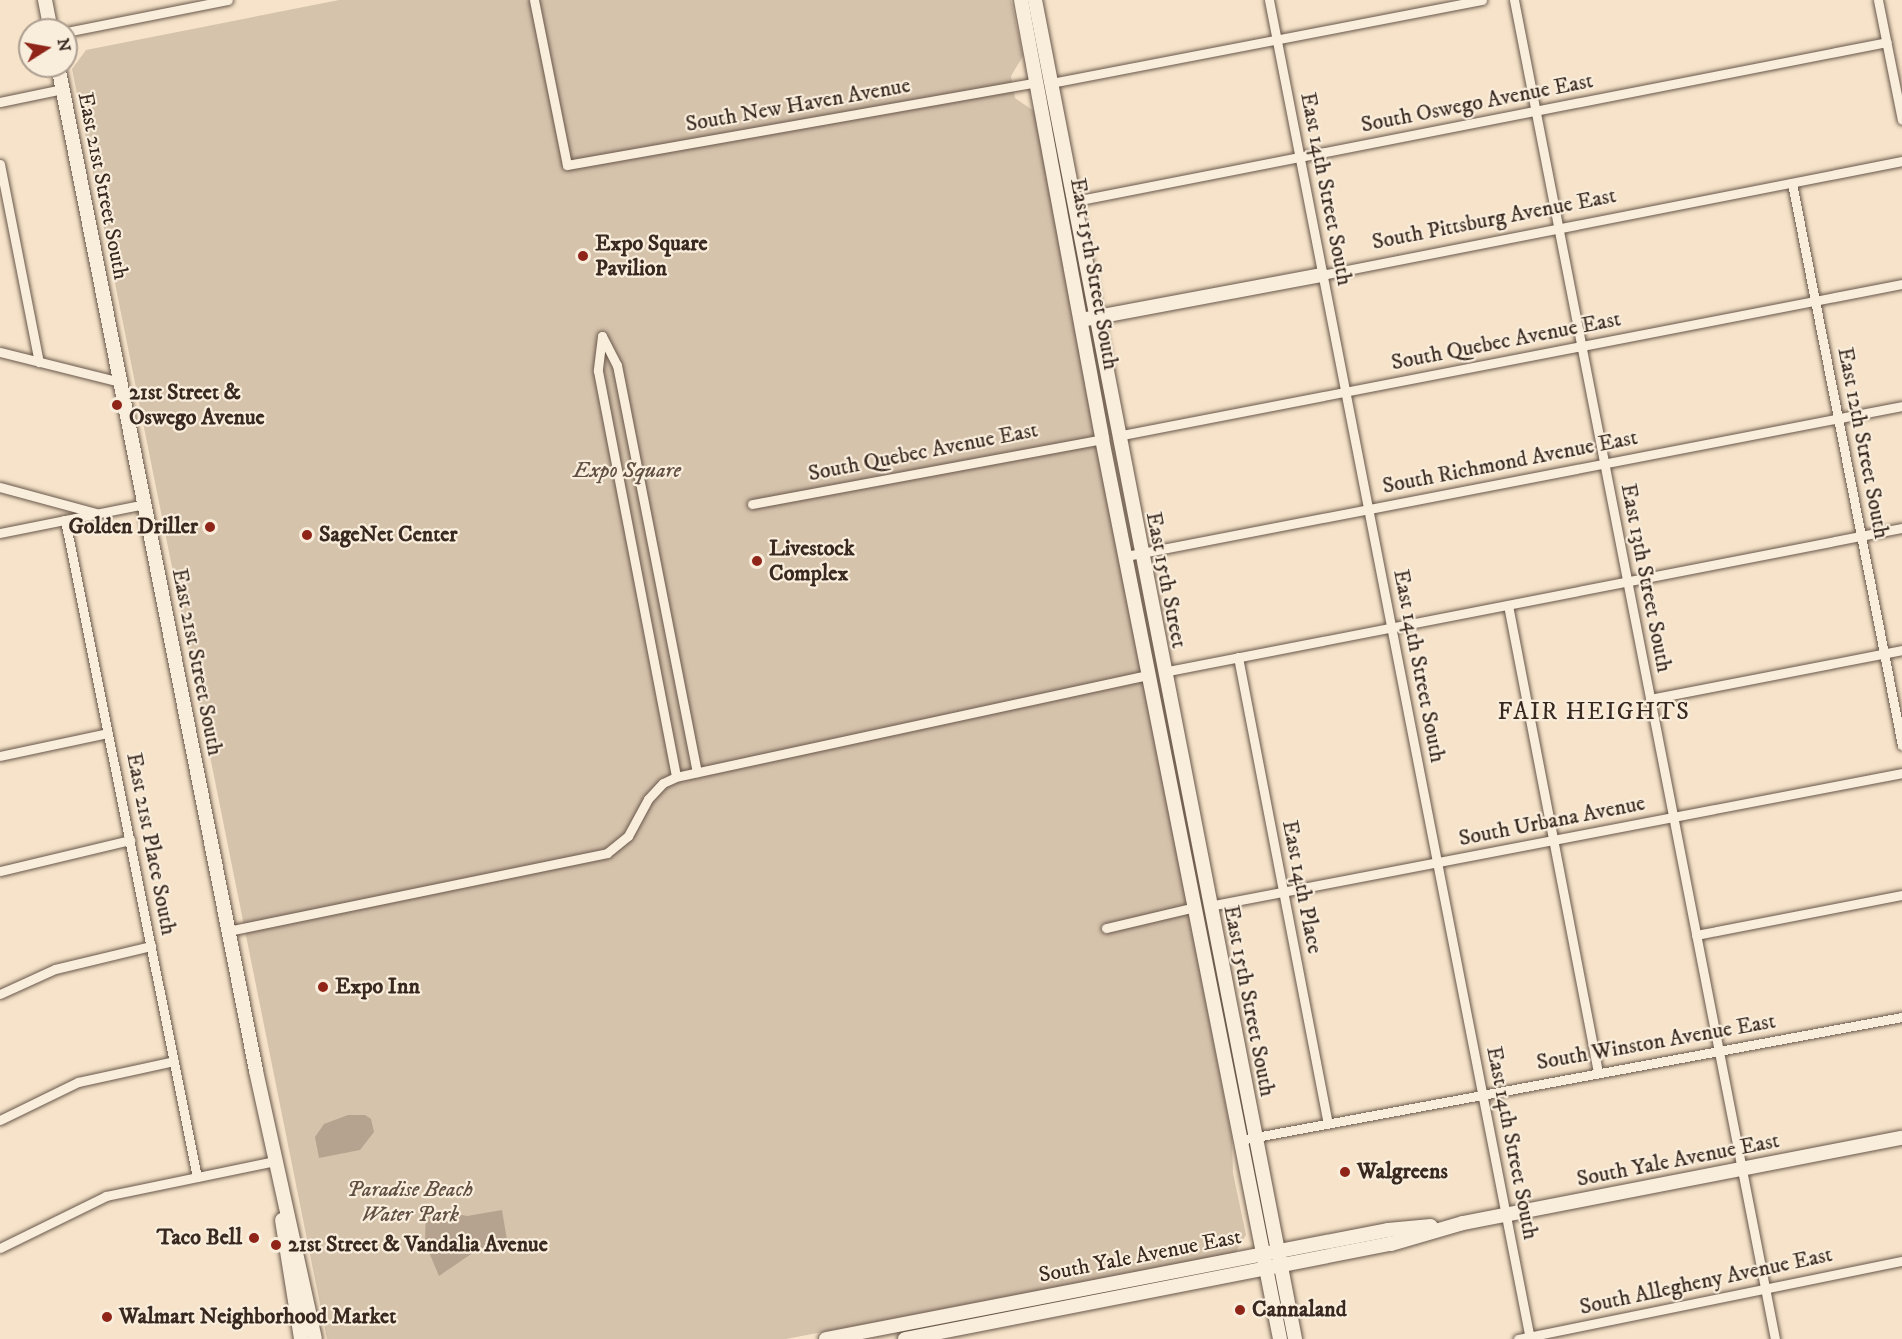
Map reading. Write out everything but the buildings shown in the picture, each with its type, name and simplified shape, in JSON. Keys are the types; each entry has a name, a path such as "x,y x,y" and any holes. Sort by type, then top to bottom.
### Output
{"main road":[{"path":"45,0 49,18"},
{"name":"East 15th Street South","path":"1021,0 1060,204 1117,436 1128,496"},
{"name":"East 15th Street South","path":"1035,0 1075,201 1102,439 1133,555"},
{"name":"East 21st Street South","path":"61,78 228,931 275,1161 315,1339"},
{"path":"1036,82 1051,83"},
{"path":"1060,204 1075,201"},
{"name":"South Pittsburg Avenue East","path":"1087,319 1323,274"},
{"path":"1102,439 1117,436"},
{"name":"East 15th Street","path":"1128,496 1133,555 1149,675"},
{"name":"East 15th Street","path":"1133,555 1163,672"},
{"path":"1149,675 1163,672"},
{"name":"East 15th Street South","path":"1163,672 1255,1137 1269,1253"},
{"name":"East 15th Street South","path":"1149,675 1240,1140 1272,1268 1280,1339"},
{"path":"1195,907 1209,906"},
{"name":"South Yale Avenue East","path":"906,1339 1391,1244 1463,1223 1506,1214 1902,1138"},
{"name":"East 21st Street South","path":"275,1161 288,1270 301,1339"},
{"name":"South Yale Avenue East","path":"826,1339 1388,1230 1463,1223"},
{"path":"1388,1230 1391,1244"},
{"name":"East 15th Street South","path":"1272,1268 1294,1339"},
{"path":"1082,1289 1085,1304"},
{"path":"904,1323 906,1339"}],"street":[{"path":"78,30 228,0"},
{"name":"South New Haven Avenue","path":"534,0 567,165 1036,82"},
{"name":"East 14th Street South","path":"1269,0 1530,1338"},
{"path":"1051,83 1482,0"},
{"name":"East 13th Street South","path":"1514,0 1775,1339"},
{"path":"1878,0 1902,120"},
{"name":"South Oswego Avenue East","path":"1075,201 1887,42"},
{"path":"0,102 63,89"},
{"name":"South Pittsburg Avenue East","path":"1323,274 1902,162"},
{"path":"0,164 39,362"},
{"name":"East 12th Street South","path":"1792,183 1902,745"},
{"name":"South Quebec Avenue East","path":"1117,436 1902,284"},
{"path":"676,777 598,371 602,336 617,365 697,772"},
{"path":"0,352 120,382"},
{"name":"South Richmond Avenue East","path":"1133,555 1902,406"},
{"name":"South Quebec Avenue East","path":"752,504 1102,439"},
{"path":"0,487 98,514"},
{"path":"0,533 145,504"},
{"name":"East 21st Place South","path":"65,520 197,1177"},
{"path":"1163,672 1902,528"},
{"path":"1508,605 1598,1071"},
{"path":"1650,699 1902,650"},
{"name":"East 14th Place","path":"1238,657 1328,1123"},
{"path":"228,931 607,853 628,836 648,799 663,783 676,777 1149,675"},
{"path":"0,756 108,733"},
{"name":"South Urbana Avenue","path":"1209,906 1902,772"},
{"path":"0,871 130,840"},
{"path":"1696,935 1902,894"},
{"path":"1106,928 1195,907"},
{"path":"0,994 55,969 151,946"},
{"name":"South Winston Avenue East","path":"1240,1140 1598,1071 1902,1017"},
{"path":"0,1120 78,1082 174,1061"},
{"path":"0,1248 106,1196 275,1161"},
{"name":"South Allegheny Avenue East","path":"1518,1339 1902,1261"}],"green space":[{"name":"Expo Square","path":"339,0 1011,0 1023,56 1011,76 1015,98 1034,111 1232,1138 1233,1173 1246,1235 1235,1253 786,1339 327,1339 74,78 78,78 78,61 86,50"}],"shaded area":[{"path":"348,1115 365,1115 371,1119 374,1132 360,1150 319,1158 315,1137 324,1124"},
{"path":"426,1208 467,1216 502,1210 508,1246 474,1252 439,1276 425,1243"}],"place":[{"name":"Expo Square Pavilion","path":"583,256"},
{"name":"21st Street & Oswego Avenue","path":"117,405"},
{"name":"Golden Driller","path":"210,527"},
{"name":"SageNet Center","path":"307,535"},
{"name":"Livestock Complex","path":"757,561"},
{"name":"Expo Inn","path":"323,987"},
{"name":"Walgreens","path":"1345,1172"},
{"name":"Taco Bell","path":"254,1238"},
{"name":"21st Street & Vandalia Avenue","path":"276,1245"},
{"name":"Cannaland","path":"1240,1310"},
{"name":"Walmart Neighborhood Market","path":"107,1317"}],"district":[{"name":"FAIR HEIGHTS","path":"1594,713"}],"park label":[{"name":"Paradise Beach Water Park","path":"410,1202"}]}
